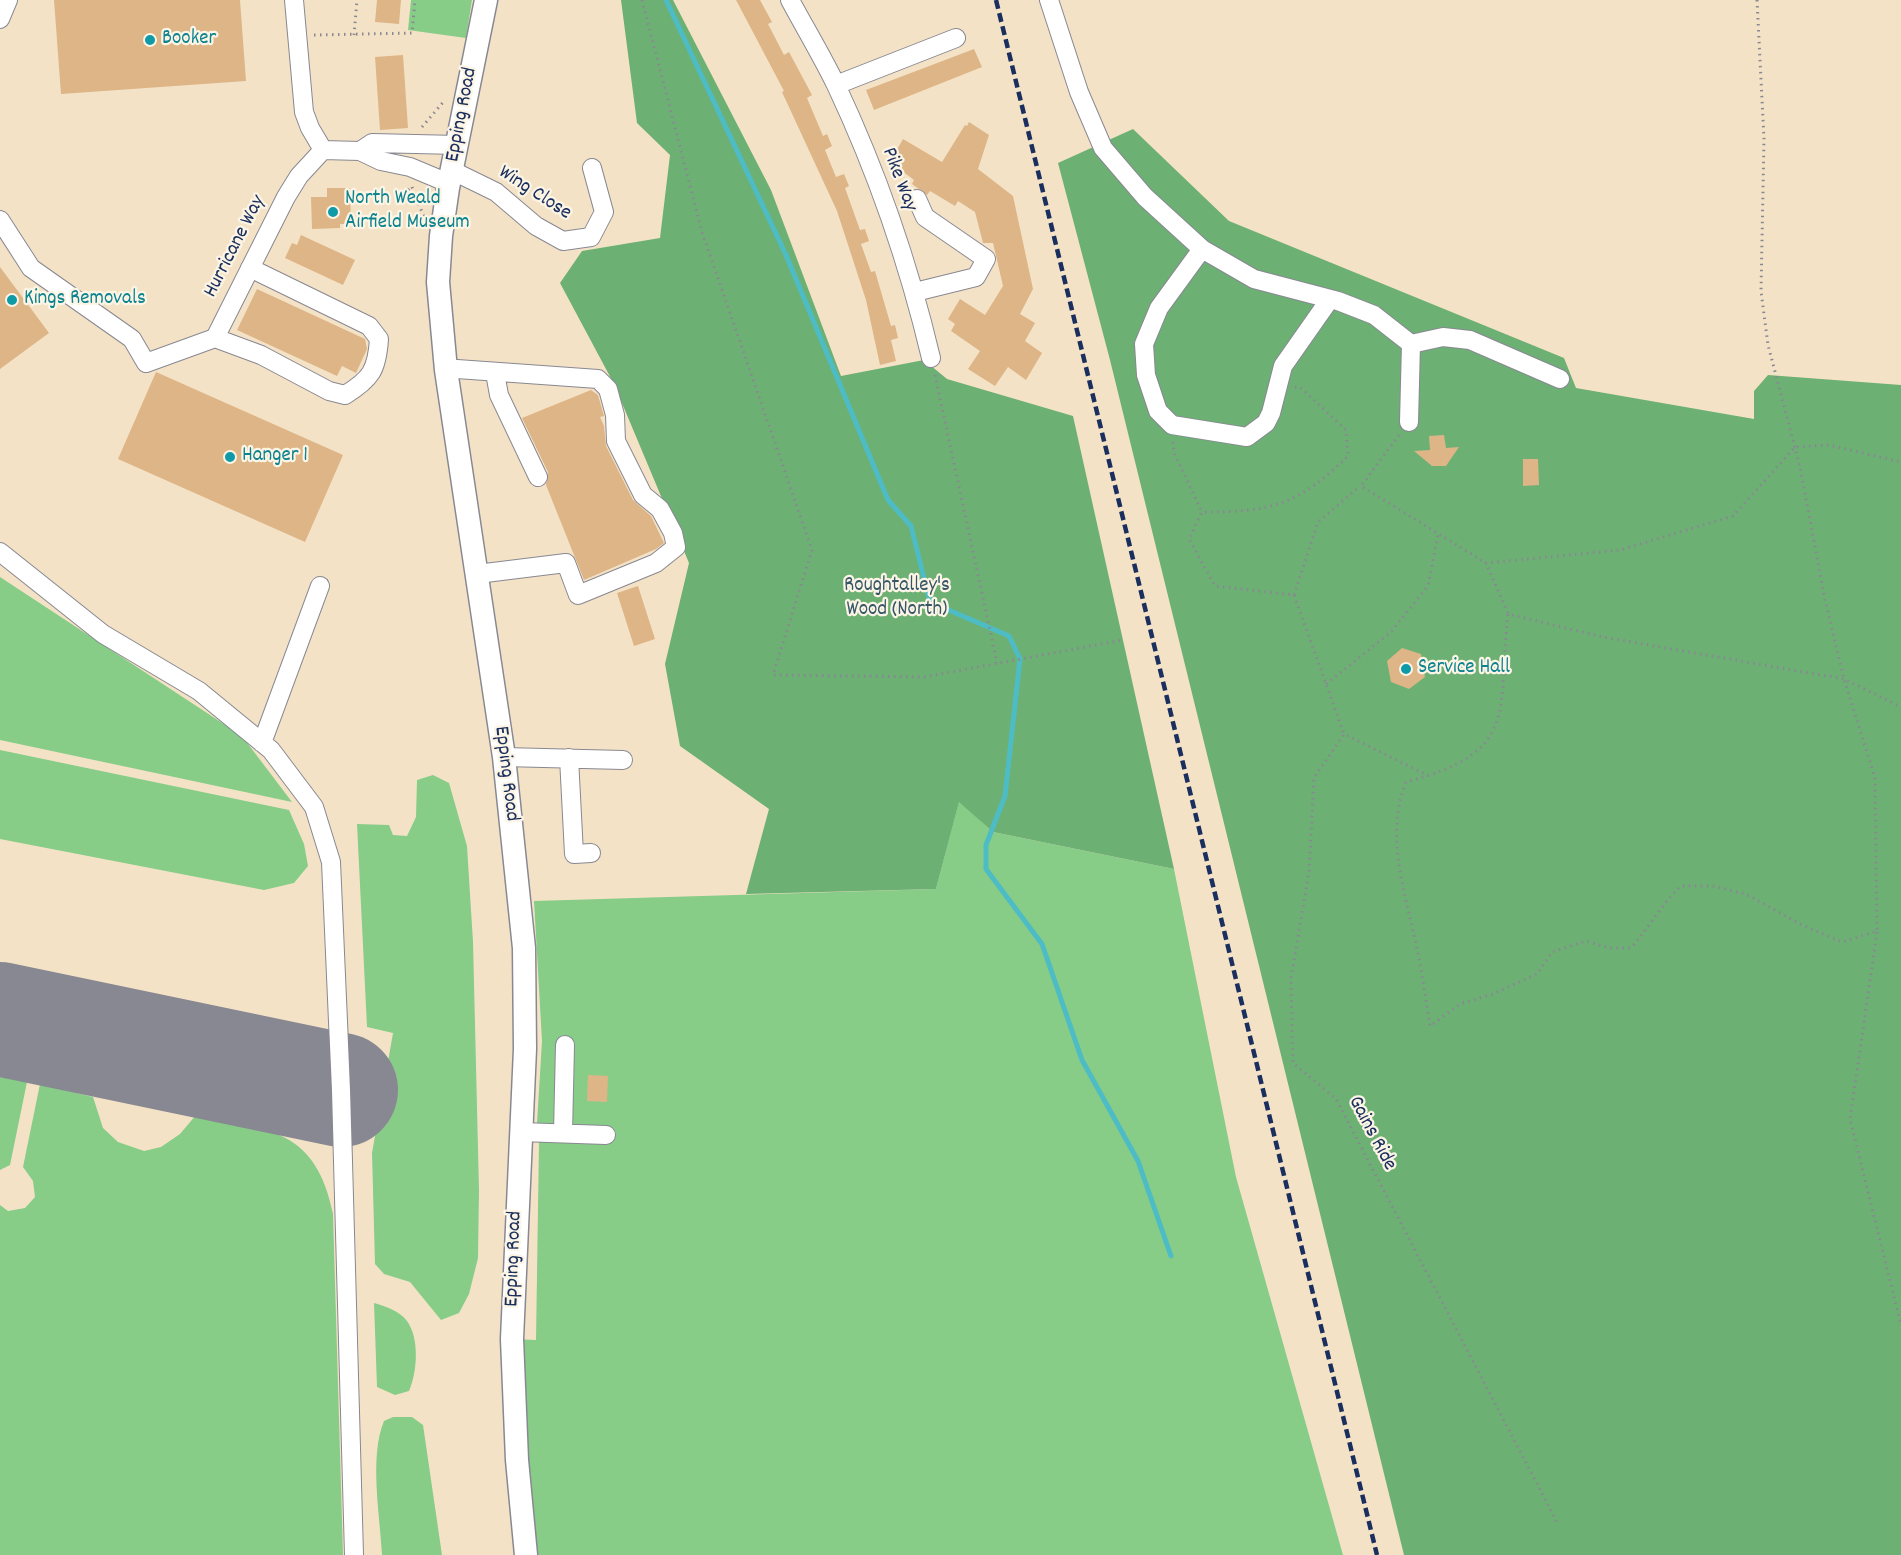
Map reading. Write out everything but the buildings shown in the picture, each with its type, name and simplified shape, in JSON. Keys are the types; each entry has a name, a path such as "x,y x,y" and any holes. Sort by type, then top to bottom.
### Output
{"main road":[{"name":"Epping Road","path":"486,0 441,236 438,282 446,370 504,757 524,948 525,1049 512,1339 517,1460 526,1555"}],"street":[{"path":"0,19 8,0"},
{"path":"294,0 304,112 323,150 360,151 381,161 410,167 441,180 451,180"},
{"name":"Pike Way","path":"790,0 836,85 877,183 915,292 931,358"},
{"path":"1049,0 1079,92 1103,148 1145,197 1202,249 1254,279 1330,299 1374,315 1411,344"},
{"path":"836,85 956,38"},
{"path":"360,151 372,143 458,145"},
{"name":"Hurricane Way","path":"215,338 299,176 323,150"},
{"name":"Wing Close","path":"451,180 496,192 536,226 563,241 591,237 604,212 592,168"},
{"path":"915,292 976,277 986,259 925,217 917,199"},
{"path":"0,220 31,268 132,339 146,363 215,338 261,355 329,391 345,395 363,384 377,364 379,339 369,326 250,268"},
{"path":"1202,249 1159,308 1144,344 1146,375 1158,411 1172,425 1247,437 1266,423 1289,355 1330,299"},
{"path":"1411,344 1443,337 1470,340 1560,379"},
{"path":"1409,422 1411,344"},
{"path":"446,370 598,379 608,389 615,415 616,441 643,495 660,509 673,533 676,547 656,563 578,596 566,563 477,573"},
{"path":"495,373 500,395 538,477"},
{"path":"0,552 104,634 199,691 271,750 314,807 331,862 341,1102 354,1555"},
{"path":"262,743 320,586"},
{"path":"504,757 623,760"},
{"path":"569,759 574,854 591,853"},
{"path":"564,1133 565,1045"},
{"path":"521,1132 606,1135"}],"path":[{"path":"354,35 357,0"},
{"path":"297,35 412,33 415,0"},
{"path":"642,0 702,232 812,550 773,675 924,677 1123,640"},
{"path":"1757,0 1764,139 1761,291 1768,345 1795,447 1825,600 1845,679 1875,778 1877,932 1850,1119 1901,1324"},
{"path":"415,136 452,91"},
{"path":"408,177 427,224"},
{"path":"397,204 411,186"},
{"path":"931,358 997,663"},
{"path":"1202,512 1250,512 1291,502 1323,481 1348,456 1346,430 1300,387 1278,385"},
{"path":"1409,422 1361,486 1318,522 1294,595 1344,734 1430,776"},
{"path":"1172,425 1174,453 1202,512"},
{"path":"1486,563 1620,550 1733,516 1795,447 1829,445 1901,462"},
{"path":"1361,486 1486,563 1508,614 1502,666 1504,694 1498,724 1485,745 1477,752 1430,776 1406,782 1399,801 1396,846 1430,1026 1460,1004 1493,994 1537,974 1552,952 1586,942 1610,948 1631,948 1648,929 1661,904 1682,886 1713,886 1746,894 1800,924 1842,942 1877,932"},
{"path":"1202,512 1189,539 1215,586 1294,595"},
{"path":"1326,684 1390,633 1428,586 1438,534"},
{"path":"1508,614 1603,637 1845,679 1901,707"},
{"name":"Gains Ride","path":"1344,734 1314,777 1309,872 1291,978 1293,1063 1336,1099 1557,1522"}],"green space":[{"path":"411,0 472,0 466,38 408,30"},
{"name":"Roughtalley's Wood (North)","path":"621,0 673,0 771,190 841,376 924,360 947,379 1073,416 1174,869 993,832 959,802 936,889 746,894 769,809 680,746 665,664 689,563 614,384 560,283 582,251 660,238 670,155 637,123"},
{"path":"1133,129 1229,221 1564,358 1576,388 1754,419 1754,391 1768,375 1901,385 1901,1555 1404,1555 1110,360 1058,163"},
{"path":"0,577 242,736 292,802 0,740"},
{"path":"0,750 289,810 304,844 308,866 294,883 264,890 0,839"},
{"path":"433,775 449,783 467,846 473,942 479,1190 478,1258 469,1294 459,1313 441,1320 410,1282 384,1274 375,1264 372,1153 393,1033 367,1027 357,824 389,825 393,835 407,836 416,817 417,780"},
{"path":"959,801 993,832 1174,869 1236,1177 1343,1555 526,1555 512,1339 536,1340 539,1142 546,1139 546,1126 537,1123 542,1041 534,901 936,889"},
{"path":"0,1075 27,1082 10,1165 0,1170"},
{"path":"40,1084 93,1097 103,1128 118,1142 144,1151 161,1147 180,1134 196,1115 267,1130 286,1138 301,1149 315,1165 325,1186 333,1214 343,1555 0,1555 0,1205 8,1211 25,1208 35,1197 33,1181 23,1167"},
{"path":"374,1303 400,1314 411,1328 416,1356 409,1391 395,1395 377,1387"},
{"path":"393,1417 412,1417 423,1425 442,1555 382,1555 376,1469 377,1452 384,1421"}],"waterway":[{"path":"666,0 786,255 888,500 911,526 930,602 1009,636 1020,659 1005,796 986,845 986,869 1042,944 1082,1060 1138,1161 1171,1256"}],"runway":[{"path":"0,1019 341,1090"}],"railway":[{"path":"996,0 1377,1555"}],"place":[{"name":"Booker","path":"150,40"},
{"name":"North Weald Airfield Museum","path":"333,212"},
{"name":"Kings Removals","path":"12,300"},
{"name":"Hanger 1","path":"230,457"},
{"name":"Service Hall","path":"1406,669"}]}
